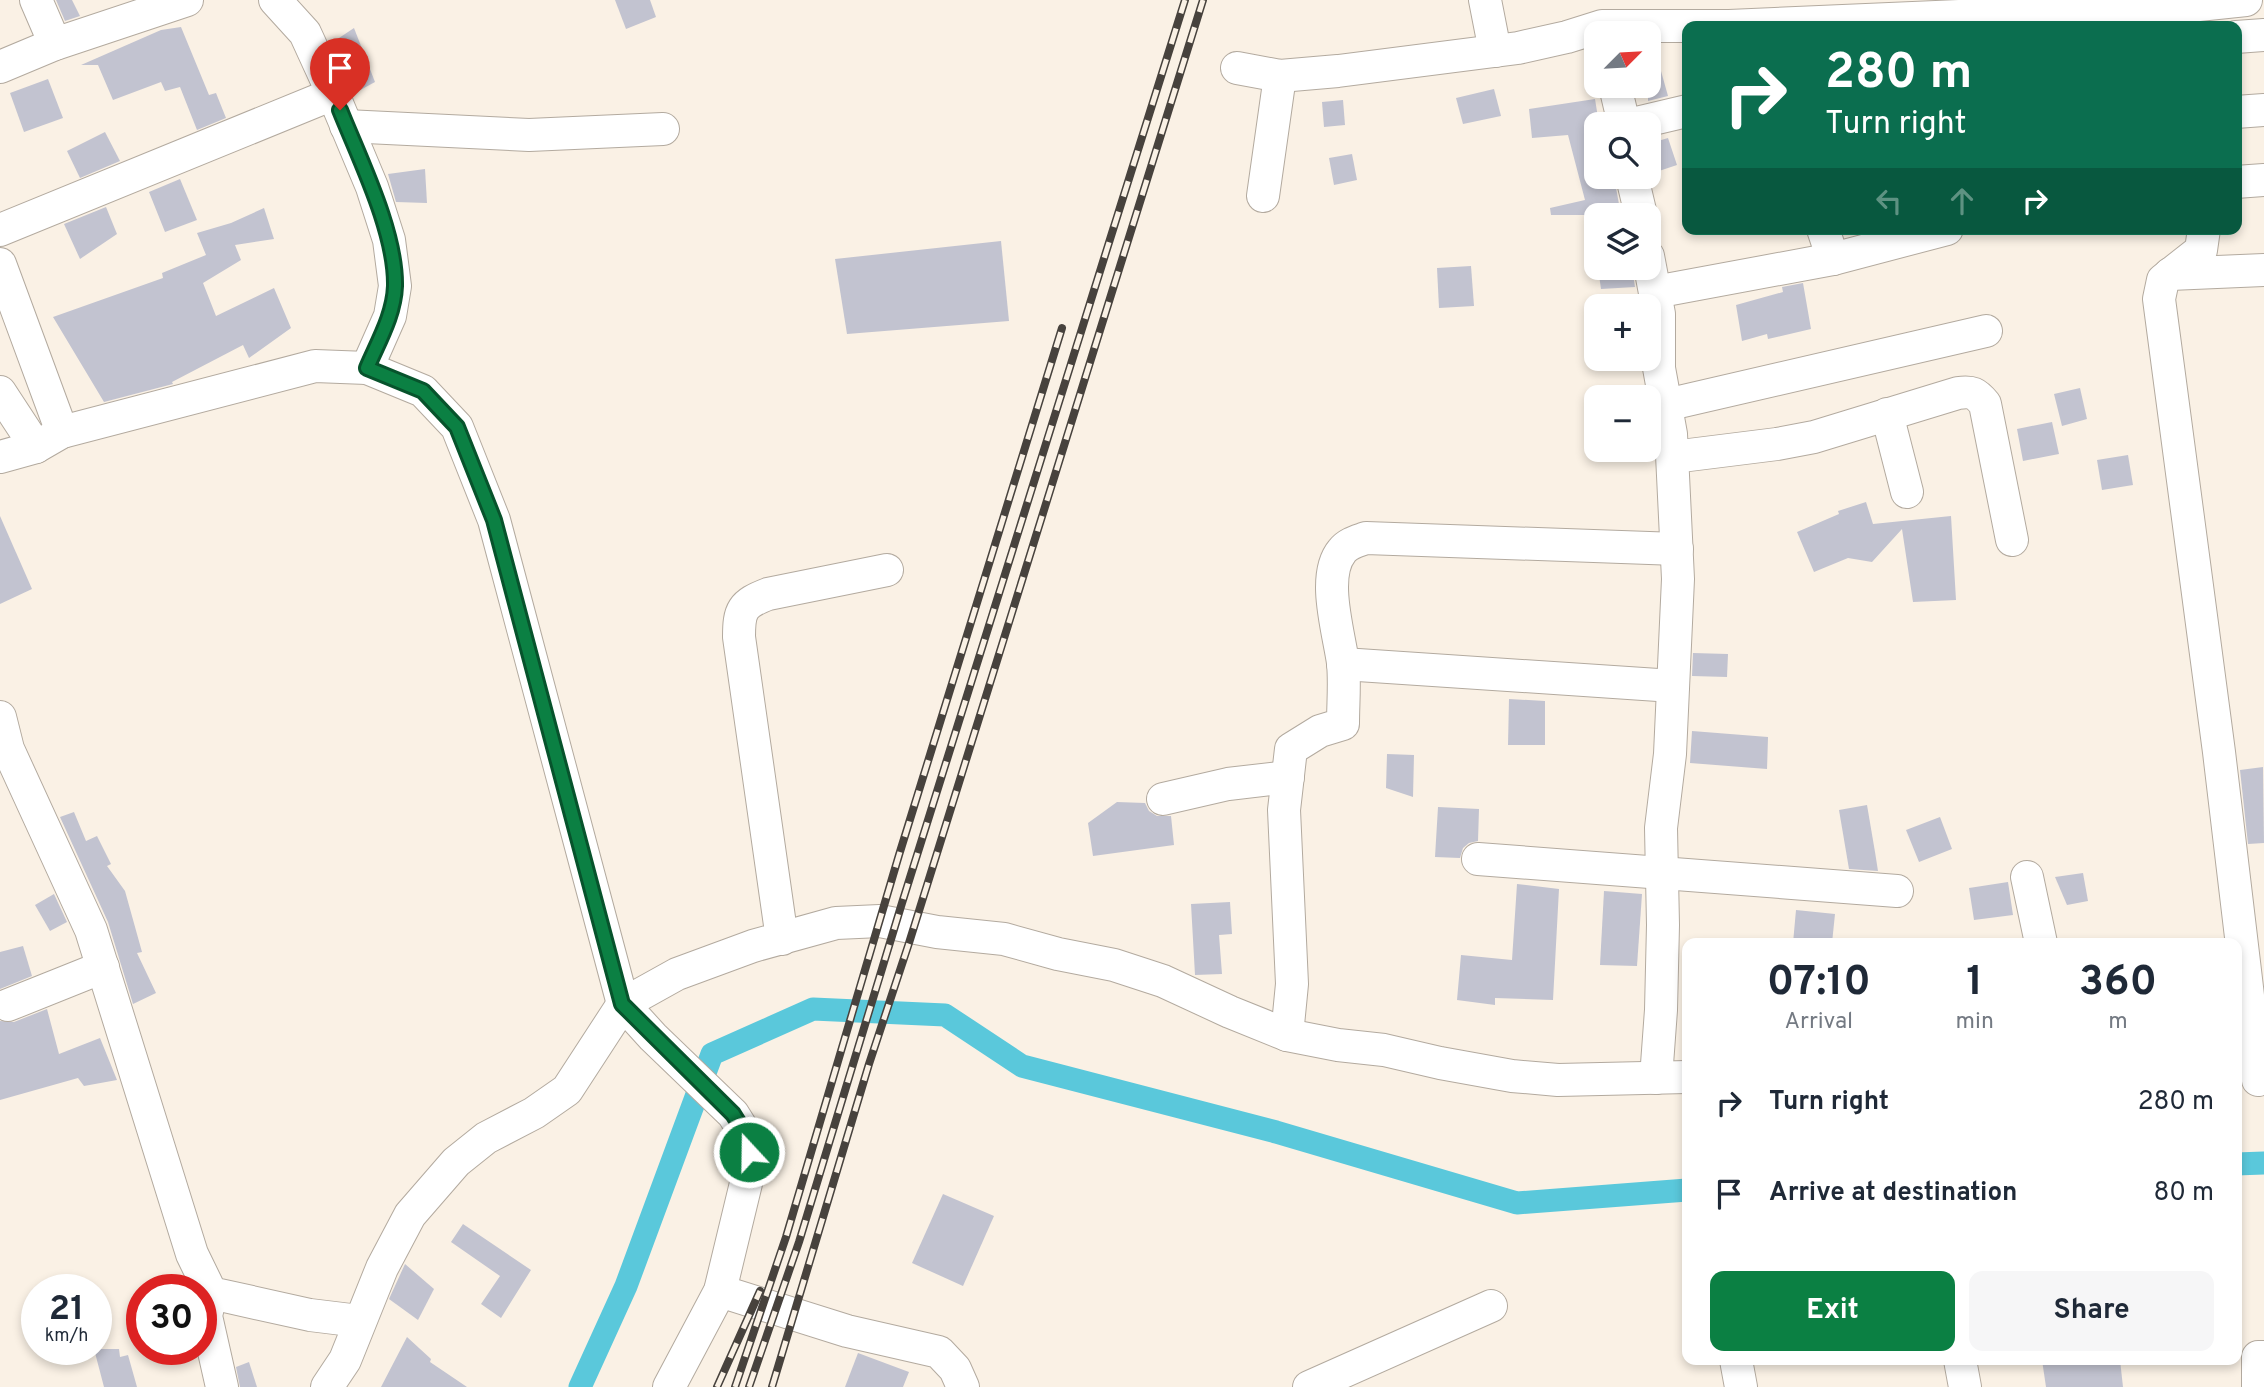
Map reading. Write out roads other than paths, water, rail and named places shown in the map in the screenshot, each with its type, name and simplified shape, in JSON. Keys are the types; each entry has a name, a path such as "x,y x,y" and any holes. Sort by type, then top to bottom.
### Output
{"street":[{"path":"36,0 55,44"},
{"path":"0,67 55,44 187,0"},
{"path":"275,0 305,33 334,94 372,187 388,240 395,286 390,316 367,368"},
{"path":"1485,0 1495,51"},
{"path":"1882,21 2189,11 2246,0"},
{"path":"1237,68 1280,76 1351,70 1495,51 1567,37 1600,20 1682,24"},
{"path":"2242,37 2264,35"},
{"path":"1263,196 1280,76"},
{"path":"0,230 334,94"},
{"path":"2242,112 2264,110"},
{"path":"1661,117 1682,112"},
{"path":"346,126 529,135 663,129"},
{"path":"2242,182 2264,180"},
{"path":"1825,235 1833,259"},
{"path":"1655,292 1833,259 1924,235"},
{"path":"2203,235 2201,250 2163,280 2159,299 2219,752 2238,938"},
{"path":"0,264 49,439"},
{"path":"2170,274 2264,270"},
{"path":"327,1387 345,1360 382,1268 410,1216 456,1162 486,1138 534,1113 567,1090 622,1004 677,974 753,946 836,923 880,921 937,932 1004,939 1058,954 1114,965 1183,988 1230,1012 1287,1035 1338,1045 1384,1050 1511,1076 1558,1080 1672,1078 1661,1010 1661,828 1670,754 1678,579 1673,457 1659,368 1659,314 1653,280"},
{"path":"1666,405 1986,331"},
{"path":"0,457 49,439 315,366 367,368 423,391 457,427 494,520 622,1004 733,1114 743,1130 749,1152 748,1175 720,1291 669,1387"},
{"path":"1673,457 1814,437 1970,391 1984,404 2012,540"},
{"path":"0,392 49,439"},
{"path":"1887,414 1907,492"},
{"path":"1287,1035 1292,984 1284,810 1291,749 1320,731 1343,724 1343,664 1336,638 1332,574 1341,552 1349,544 1366,538 1677,549"},
{"path":"782,939 739,637 739,617 744,606 768,594 887,570"},
{"path":"1343,664 1673,686"},
{"path":"0,717 8,749 13,789 92,930 192,1254 202,1274"},
{"path":"1163,799 1228,784 1288,777"},
{"path":"1478,859 1897,891"},
{"path":"2027,877 2040,938"},
{"path":"8,1006 103,967"},
{"path":"2242,975 2253,1081"},
{"path":"720,1291 848,1331 939,1352 955,1368 963,1387"},
{"path":"217,1294 310,1315 359,1321"},
{"path":"1328,1383 1491,1306"},
{"path":"2258,1387 2258,1357 2264,1357"},
{"path":"217,1365 222,1387"},
{"path":"1738,1365 1741,1387"},
{"path":"1961,1365 1965,1387"}],"waterway":[{"path":"580,1387 626,1286 712,1054 813,1009 945,1015 1022,1066 1276,1132 1517,1203 1682,1190"},
{"path":"2242,1164 2264,1163"}],"railway":[{"path":"749,1387 799,1242 902,903 1185,0"},
{"path":"772,1387 869,1064 1203,0"},
{"path":"735,1387 786,1237 899,855 1062,328"},
{"path":"717,1387 760,1291"}]}
